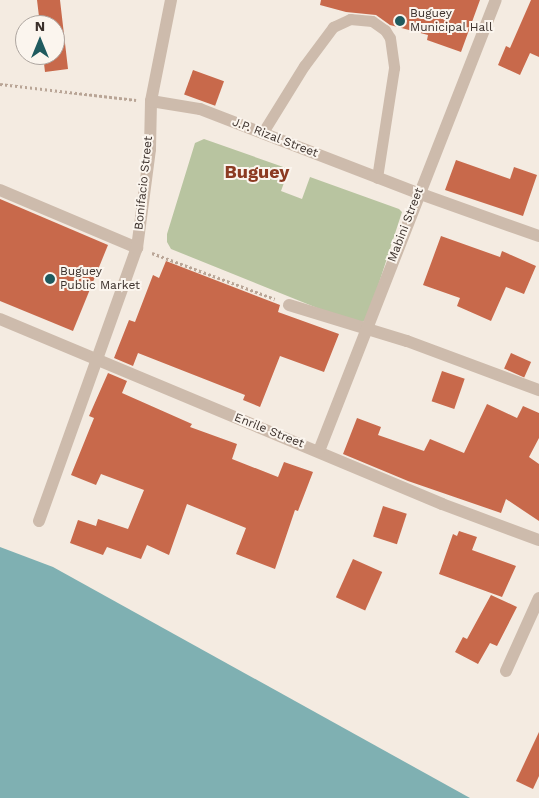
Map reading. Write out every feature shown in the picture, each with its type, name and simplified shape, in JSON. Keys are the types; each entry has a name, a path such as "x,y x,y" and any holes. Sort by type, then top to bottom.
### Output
{"street":[{"name":"Bonifacio Street","path":"39,521 95,360 137,248 150,149 151,102 171,0"},
{"name":"Mabini Street","path":"319,452 418,193 496,0"},
{"name":"J.P. Rizal Street","path":"151,102 200,109 377,178 539,236"},
{"path":"0,190 137,248"},
{"path":"289,305 425,347 539,390"},
{"name":"Enrile Street","path":"0,319 442,504 539,540"},
{"path":"506,671 539,598"}],"lane":[{"path":"263,132 304,66 333,27 350,19 372,21 385,30 390,38 394,68 377,178"}],"path":[{"path":"0,84 151,102"},
{"path":"137,248 289,305"}],"green space":[{"path":"204,139 289,169 281,191 302,199 310,177 399,209 402,212 367,320 357,324 171,249 167,242 167,234 195,143"}],"water":[{"path":"0,547 53,567 470,798 0,798"}],"building":[{"path":"37,0 60,0 62,15 39,15"},
{"path":"321,0 480,0 461,52 427,40 428,35 390,25 376,15 346,12 320,5"},
{"path":"531,0 539,0 539,57 530,53 520,75 498,65 506,46 510,48"},
{"path":"65,43 68,69 45,72 44,65 65,65"},
{"path":"193,70 224,81 215,106 184,94"},
{"path":"456,160 510,179 514,167 537,175 523,216 445,190"},
{"path":"0,199 108,245 73,331 0,301"},
{"path":"441,236 500,257 502,251 536,266 524,294 506,287 491,321 457,306 460,298 423,285"},
{"path":"166,261 280,305 278,312 339,334 324,372 280,356 260,407 243,400 245,395 138,353 133,366 114,358 129,320 135,322 153,275 159,278"},
{"path":"511,353 531,362 524,377 504,369"},
{"path":"442,371 465,379 454,409 432,401"},
{"path":"108,373 127,381 122,393 192,424 190,427 237,444 232,459 278,477 284,462 313,472 298,511 295,510 275,569 236,554 246,528 187,504 169,555 147,545 141,559 107,547 103,555 70,543 78,520 96,526 98,519 128,529 144,490 101,474 96,485 71,475 94,418 89,416"},
{"path":"487,404 517,418 523,406 539,413 539,438 529,457 539,464 539,521 506,499 501,513 408,481 343,454 357,418 381,427 378,435 424,451 430,439 464,453"},
{"path":"383,506 407,514 397,544 373,536"},
{"path":"459,531 477,537 472,550 516,566 502,597 439,574 453,534 457,536"},
{"path":"353,559 382,572 365,610 336,597"},
{"path":"491,595 517,607 497,646 490,643 478,664 455,652 463,637 467,639"},
{"path":"539,732 539,776 533,789 516,781"}],"place":[{"name":"Buguey Municipal Hall","path":"400,21"},
{"name":"Buguey Public Market","path":"50,279"}],"district":[{"name":"Buguey","path":"257,172"}]}
